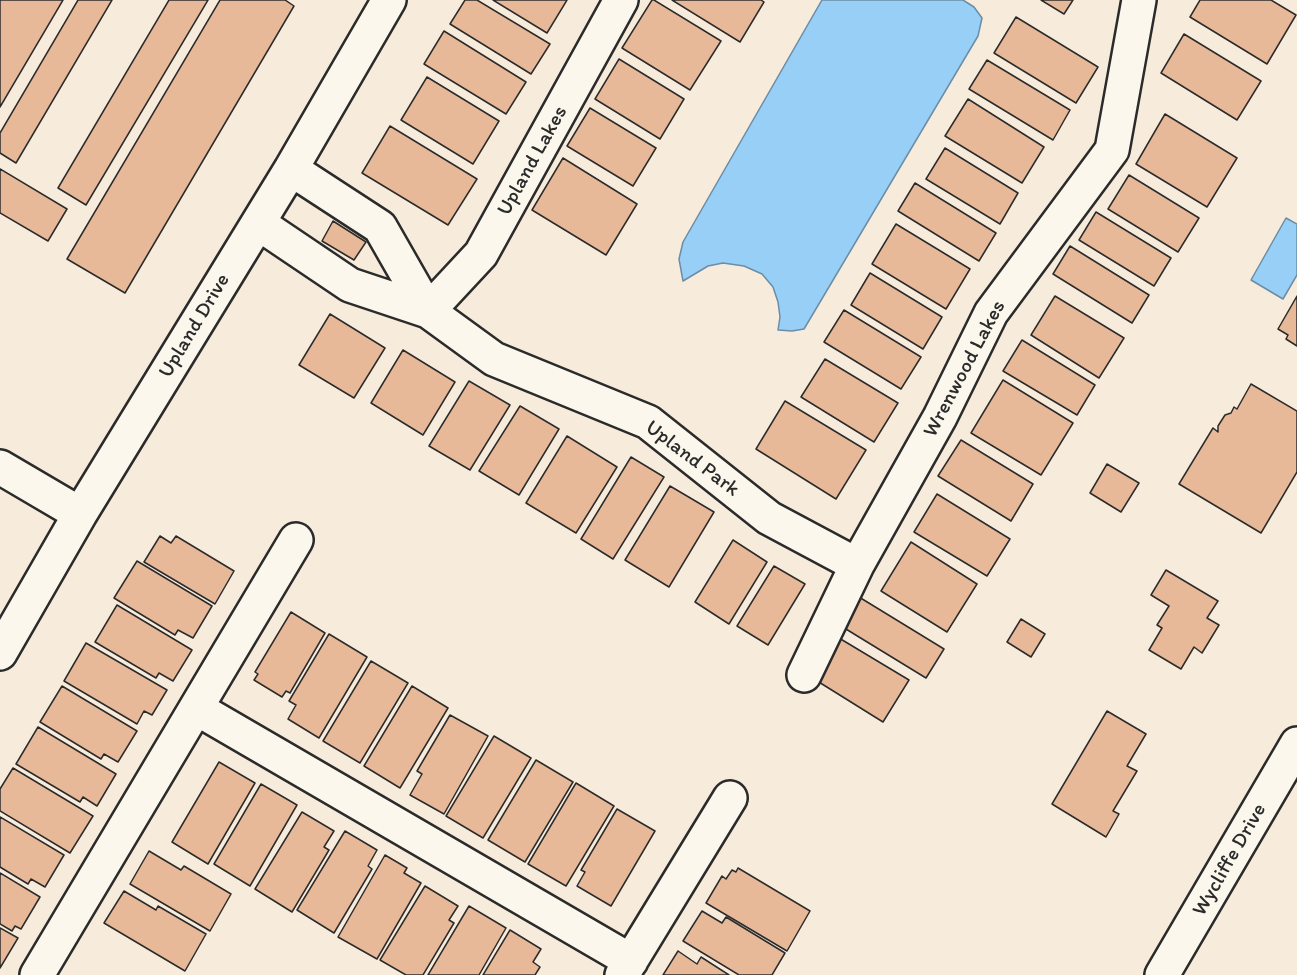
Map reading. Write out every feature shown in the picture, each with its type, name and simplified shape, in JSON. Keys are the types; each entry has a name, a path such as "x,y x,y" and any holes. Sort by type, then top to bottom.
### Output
{"street":[{"name":"Upland Drive","path":"0,653 80,514 291,170 389,0"},
{"name":"Upland Lakes","path":"428,310 481,254 621,0"},
{"name":"Wrenwood Lakes","path":"804,675 857,565 940,417 991,313 1112,150 1139,0"},
{"name":"Upland Park","path":"291,170 380,228 428,310"},
{"name":"Upland Park","path":"258,223 350,285 428,310 494,358 648,422 769,518 857,565"},
{"path":"0,467 80,514"},
{"path":"37,975 296,540"},
{"path":"196,708 627,968 730,798"},
{"name":"Wycliffe Drive","path":"1162,975 1297,744"}],"water":[{"path":"822,0 963,0 974,7 982,18 978,36 804,329 778,330 780,317 778,302 773,287 762,274 744,266 723,263 708,266 683,281 679,259 683,242"},
{"path":"1286,218 1297,224 1297,275 1283,299 1251,280"}],"building":[{"path":"0,0 63,0 0,107"},
{"path":"78,0 112,0 16,163 0,153 0,133"},
{"path":"169,0 208,0 86,205 58,188"},
{"path":"220,0 285,0 294,6 125,293 67,259"},
{"path":"465,0 477,0 550,44 531,74 450,24"},
{"path":"493,0 567,0 547,33"},
{"path":"652,0 721,41 690,90 622,48"},
{"path":"672,0 761,0 764,2 740,42"},
{"path":"1041,0 1073,0 1064,14"},
{"path":"1200,0 1271,0 1296,15 1267,64 1190,17"},
{"path":"1016,17 1098,67 1076,103 994,53"},
{"path":"444,31 526,82 506,114 424,64"},
{"path":"1184,34 1261,81 1237,120 1161,73"},
{"path":"619,59 684,99 660,139 595,99"},
{"path":"987,60 1070,110 1053,140 969,89"},
{"path":"427,77 499,121 473,164 401,120"},
{"path":"968,99 1044,147 1022,183 945,136"},
{"path":"590,108 656,148 633,186 567,146"},
{"path":"1165,114 1237,158 1207,207 1136,164"},
{"path":"390,126 477,179 448,225 362,173"},
{"path":"945,148 1018,193 1000,224 926,179"},
{"path":"563,158 637,204 606,255 532,210"},
{"path":"0,169 67,209 48,241 0,213"},
{"path":"1129,175 1199,218 1178,252 1108,209"},
{"path":"915,183 996,233 979,261 898,211"},
{"path":"1096,212 1171,258 1154,286 1079,240"},
{"path":"333,221 366,242 354,260 322,241"},
{"path":"896,224 970,269 946,309 872,264"},
{"path":"1070,246 1149,295 1132,323 1053,274"},
{"path":"870,273 942,317 923,349 851,305"},
{"path":"1055,296 1124,338 1099,378 1031,335"},
{"path":"1297,296 1297,346 1286,339 1288,335 1278,329"},
{"path":"844,310 921,357 901,389 824,342"},
{"path":"330,314 385,348 354,398 299,365"},
{"path":"1022,340 1095,385 1077,415 1003,371"},
{"path":"403,350 455,382 423,435 371,403"},
{"path":"825,359 898,403 874,442 801,397"},
{"path":"1003,380 1073,423 1041,475 971,433"},
{"path":"469,381 510,405 470,470 429,446"},
{"path":"1251,384 1297,411 1297,472 1261,533 1179,484 1213,428 1218,432 1218,426 1225,415 1231,413 1234,407 1237,409"},
{"path":"785,401 866,450 836,499 756,449"},
{"path":"520,406 559,429 519,495 479,471"},
{"path":"567,436 617,467 576,533 526,503"},
{"path":"961,440 1033,484 1011,521 938,476"},
{"path":"631,457 664,477 613,559 581,539"},
{"path":"1107,464 1139,483 1121,512 1090,493"},
{"path":"670,486 714,512 669,587 625,560"},
{"path":"937,494 1010,539 987,576 914,532"},
{"path":"160,536 171,543 176,536 234,571 215,604 144,562"},
{"path":"733,540 767,562 729,624 695,602"},
{"path":"911,542 977,584 947,632 881,591"},
{"path":"137,561 212,606 193,638 178,630 175,635 114,598"},
{"path":"774,566 805,584 768,645 737,626"},
{"path":"1166,570 1218,601 1207,618 1219,625 1202,653 1194,647 1181,669 1149,650 1162,628 1157,625 1169,606 1151,595"},
{"path":"859,597 944,649 926,678 841,626"},
{"path":"117,605 192,650 173,681 159,673 156,678 95,642"},
{"path":"291,612 325,633 290,693 286,691 282,697 254,680 258,674 255,672"},
{"path":"1021,619 1045,634 1031,657 1007,642"},
{"path":"329,634 367,657 319,738 288,719 296,705 289,701"},
{"path":"839,638 909,680 883,722 814,679"},
{"path":"86,643 167,690 152,715 144,711 137,724 64,681"},
{"path":"371,661 408,683 360,763 323,741"},
{"path":"62,686 137,731 118,762 104,754 101,759 40,722"},
{"path":"412,686 448,708 400,788 364,766"},
{"path":"1107,711 1146,734 1127,766 1137,771 1113,811 1119,814 1106,837 1052,804"},
{"path":"450,715 488,736 444,814 410,795 422,774 417,771"},
{"path":"38,727 116,774 97,806 83,797 80,802 16,764"},
{"path":"494,736 531,758 483,838 446,816"},
{"path":"536,760 573,782 525,862 488,840"},
{"path":"219,762 255,783 208,864 172,842"},
{"path":"13,768 93,816 70,853 0,811 0,789"},
{"path":"576,783 614,806 566,886 528,864"},
{"path":"261,784 297,805 250,886 214,864"},
{"path":"617,809 655,831 611,906 577,886 585,872 581,870"},
{"path":"302,812 334,831 324,847 329,850 292,912 255,889"},
{"path":"0,817 64,855 45,887 31,879 28,884 0,867"},
{"path":"345,831 377,850 368,866 372,869 334,933 297,910"},
{"path":"149,851 181,870 184,866 231,894 210,931 130,884"},
{"path":"385,855 407,868 404,873 421,883 377,959 338,937"},
{"path":"738,868 810,911 787,951 706,903 722,876 726,879 732,870 736,872"},
{"path":"0,873 40,897 21,929 15,926 12,931 0,924"},
{"path":"425,886 458,906 449,920 454,923 423,975 406,975 380,960"},
{"path":"124,891 156,910 158,906 206,934 185,971 104,923"},
{"path":"469,906 506,928 479,975 428,975"},
{"path":"702,911 722,923 726,917 785,953 772,975 739,975 683,941"},
{"path":"0,928 18,938 0,968"},
{"path":"510,930 541,949 533,962 540,967 535,975 483,975"},
{"path":"678,951 697,964 701,957 729,975 663,975"}]}
